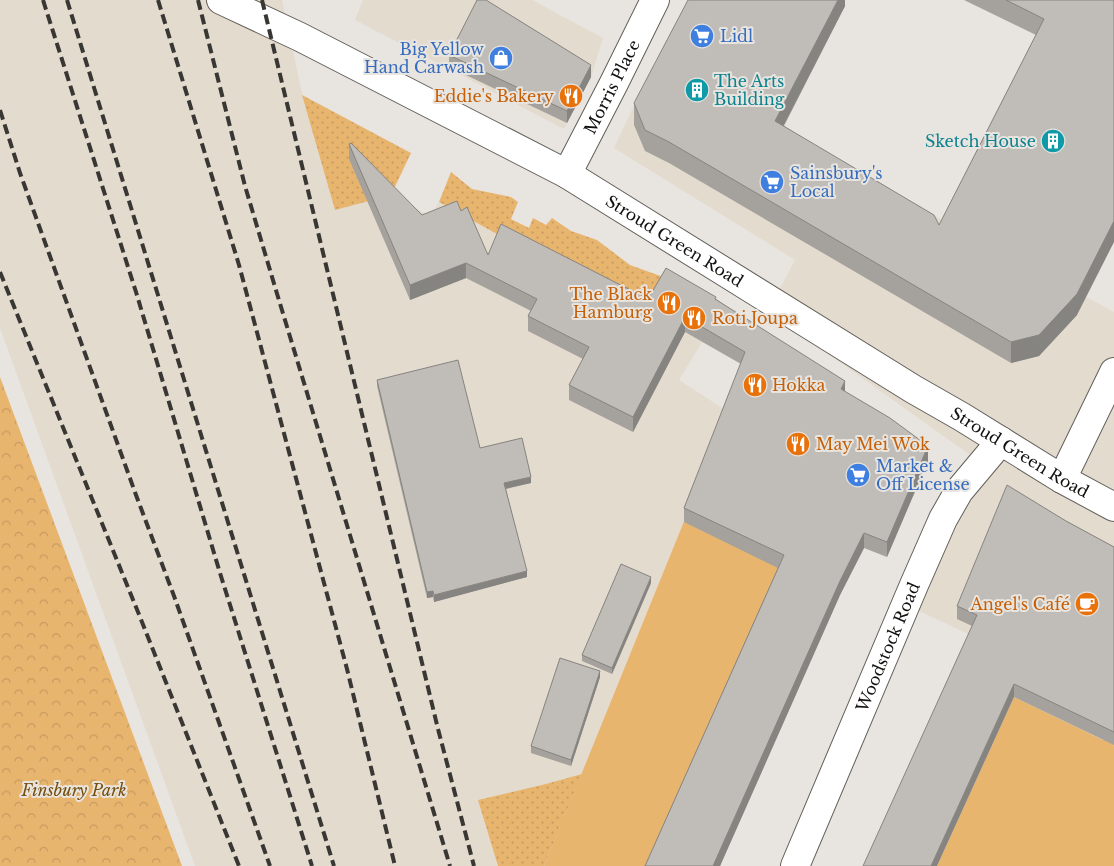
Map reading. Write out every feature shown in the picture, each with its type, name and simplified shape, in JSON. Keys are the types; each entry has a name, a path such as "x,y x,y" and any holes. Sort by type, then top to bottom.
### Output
{"main road":[{"name":"Stroud Green Road","path":"220,0 300,37 567,174 912,389 962,417 1062,479 1114,506"},
{"name":"Morris Place","path":"567,174 655,0"},
{"path":"1062,479 1114,372"},
{"name":"Woodstock Road","path":"795,866 914,585 944,519 959,491 1001,441"}],"shaded area":[{"path":"0,0 282,0 305,107 391,195 430,216 439,202 560,269 649,311 702,342 679,380 727,411 684,522 544,866 195,866 0,328"},
{"path":"363,0 532,0 603,38 591,77 564,129 355,20"},
{"path":"653,65 1114,312 1114,703 913,608 973,457 768,311 795,260 614,148"}],"green space":[{"path":"302,95 411,153 391,195 335,210"},
{"path":"451,172 472,189 511,197 518,202 511,219 529,228 533,218 546,225 552,218 571,231 597,240 630,265 666,278 649,311 560,269 439,202"},
{"name":"Finsbury Park","path":"0,377 182,866 0,866"},
{"path":"711,455 793,575 652,866 544,866"},
{"path":"1014,697 1103,740 1114,719 1114,866 937,866"},
{"path":"582,774 544,866 498,866 478,800"}],"building":[{"path":"477,0 486,0 591,65 567,111 449,55"},
{"path":"688,0 838,0 775,121 934,215 939,225 1044,19 1006,0 1114,0 1114,221 1077,294 1039,335 1011,342 669,142 645,130 634,103"},
{"path":"351,143 422,215 457,201 461,211 467,207 488,255 501,224 648,299 666,268 716,297 715,299 845,381 841,389 890,418 928,446 887,542 864,533 840,581 713,866 645,866 784,555 684,508 745,352 685,317 633,417 569,385 589,347 528,316 537,299 466,263 410,285 349,144"},
{"path":"458,360 480,448 522,438 531,477 504,483 527,571 434,595 433,591 427,592 377,380"},
{"path":"1007,485 1066,521 1114,547 1114,732 1014,684 931,866 863,866 977,615 957,606"},
{"path":"621,564 651,577 612,668 582,655"},
{"path":"560,658 600,671 571,760 531,746"}],"railway":[{"path":"43,0 136,292 220,573 312,866"},
{"path":"67,0 334,866"},
{"path":"158,0 239,265 347,669 395,866"},
{"path":"198,0 245,186 450,866"},
{"path":"262,0 438,729 474,866"},
{"path":"0,110 20,173 270,866"},
{"path":"0,272 239,866"}],"place":[{"name":"Lidl","path":"702,36"},
{"name":"Big Yellow Hand Carwash","path":"501,58"},
{"name":"The Arts Building","path":"697,90"},
{"name":"Eddie's Bakery","path":"571,96"},
{"name":"Sketch House","path":"1053,141"},
{"name":"Sainsbury's Local","path":"772,182"},
{"name":"The Black Hamburg","path":"669,303"},
{"name":"Roti Joupa","path":"694,318"},
{"name":"Hokka","path":"755,385"},
{"name":"May Mei Wok","path":"798,444"},
{"name":"Market & Off License","path":"858,475"},
{"name":"Angel's Café","path":"1087,604"}]}
